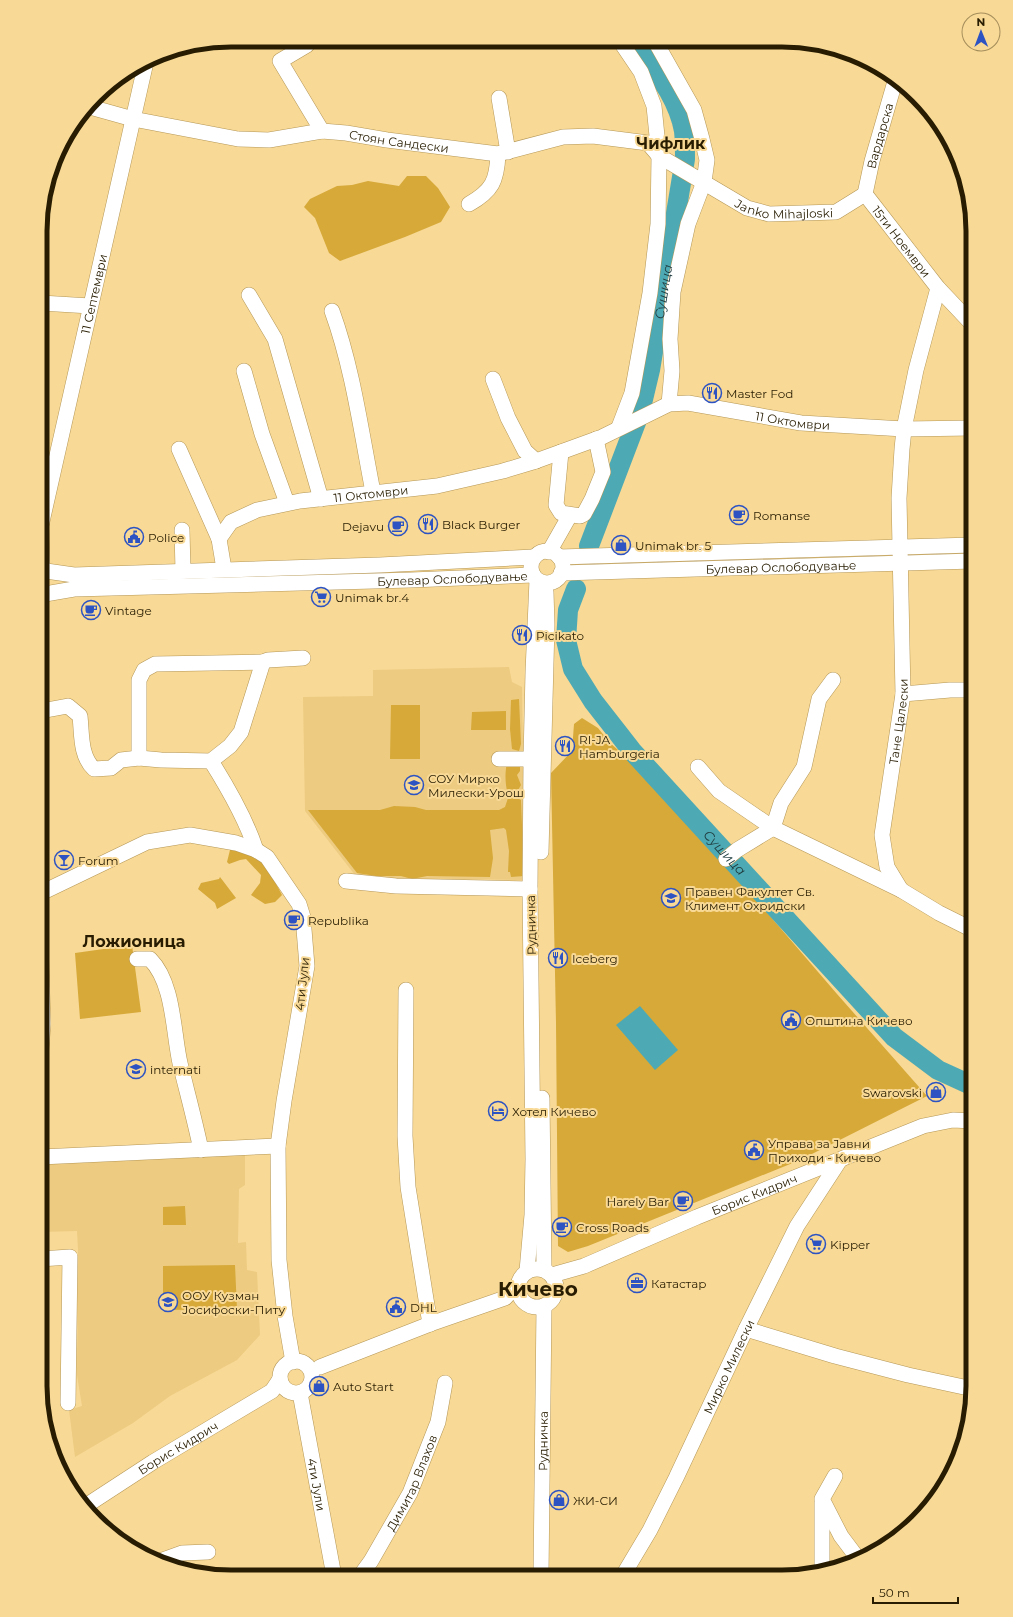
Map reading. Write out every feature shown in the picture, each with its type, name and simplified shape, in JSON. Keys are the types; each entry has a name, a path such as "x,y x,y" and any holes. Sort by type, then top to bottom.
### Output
{"street":[{"path":"304,47 280,61 322,131"},
{"path":"624,47 641,72 654,106 659,156 658,224 650,293 632,393 624,425"},
{"path":"658,47 694,110 706,160 704,182 688,224 673,292 670,339 672,372 670,404"},
{"name":"11 Септември","path":"47,499 144,69"},
{"name":"Вардарска","path":"866,194 872,161 894,85"},
{"path":"469,204 484,195 493,183 503,153 499,98"},
{"name":"Стоян Сандески","path":"95,108 133,119 238,139 269,140 322,131 346,132 387,140 503,153 563,137 593,136 648,143 659,156"},
{"path":"659,156 704,182"},
{"name":"Janko Mihajloski","path":"704,182 747,208 769,214 836,212 866,194"},
{"name":"15ти Ноември","path":"866,194 938,288 966,318"},
{"name":"Тане Цалески","path":"901,890 887,867 882,835 903,694 899,498 904,429 916,370 938,288"},
{"path":"249,295 275,339 321,499"},
{"path":"47,303 90,306"},
{"path":"332,310 343,341 350,371 373,492"},
{"path":"244,371 262,434 286,503"},
{"path":"493,379 508,418 525,452 536,461"},
{"name":"11 Октомври","path":"219,539 231,522 257,510 286,503 373,492 438,486 503,471 536,461 596,439 670,404 688,403 801,423 904,429 966,428"},
{"path":"560,452 556,505 561,513 580,516 584,514 600,480 602,472 596,439"},
{"path":"179,449 219,539 224,569"},
{"path":"561,573 562,566 548,554 570,515"},
{"path":"182,530 183,571"},
{"name":"Булевар Ослободување","path":"47,568 74,575 372,565 548,554 966,545"},
{"name":"Рудничка","path":"548,554 531,566 539,579 547,626 540,874 551,1276"},
{"name":"Булевар Ослободување","path":"47,595 74,589 419,580 556,579 561,573 966,561"},
{"name":"11 Септември","path":"47,578 49,583 47,587"},
{"name":"Рудничка","path":"527,1271 532,1215 533,1159 530,889 531,759 533,672 539,579"},
{"path":"139,758 139,680 144,670 155,664 263,662 268,660 303,658"},
{"path":"47,710 68,706 80,716 83,750 88,764 94,769 111,768 121,760 139,758 211,761 230,746 241,732 263,662"},
{"path":"732,854 773,828 781,803 804,767 819,699 833,680"},
{"path":"903,694 966,690"},
{"path":"499,759 531,759"},
{"path":"211,761 235,802 256,850"},
{"name":"Тане Цалески","path":"698,767 719,791 773,828 901,890 939,913 966,926"},
{"name":"4ти Јули","path":"47,890 147,842 190,835 236,843 256,850 267,858 299,904 303,917 306,966 278,1146 279,1260 285,1316 308,1368"},
{"path":"346,881 396,886 530,889"},
{"path":"137,959 150,959 155,965 170,1002 180,1062 201,1150"},
{"path":"406,990 405,1136 408,1187 430,1324"},
{"name":"Борис Кидрич","path":"551,1276 584,1266 697,1217 923,1126 953,1120 966,1121"},
{"path":"47,1157 278,1146"},
{"name":"Мирко Милески","path":"626,1570 650,1530 670,1491 746,1329 797,1226 840,1160"},
{"path":"47,1259 70,1257 68,1402"},
{"path":"505,1298 535,1305 553,1300 557,1290 551,1276 533,1269 527,1271 520,1278 518,1284 519,1294 535,1305"},
{"path":"308,1368 310,1385 306,1390 285,1389 282,1369 287,1364 308,1368 505,1298 518,1284"},
{"name":"Рудничка","path":"532,1570 535,1305"},
{"name":"Рудничка","path":"535,1305 541,1570"},
{"path":"746,1329 835,1356 908,1375 966,1387"},
{"name":"Димитар Влахов","path":"364,1570 410,1493 438,1422 445,1383"},
{"name":"Борис Кидрич","path":"90,1503 153,1462 285,1389"},
{"name":"4ти Јули","path":"285,1389 332,1570"},
{"path":"822,1565 822,1499 835,1476"},
{"path":"822,1499 841,1536 855,1555"},
{"path":"167,1558 182,1553 208,1552"}],"shaded area":[{"path":"407,176 426,176 438,188 450,207 441,222 340,261 329,253 315,218 304,207 310,199 337,186 352,185 368,181 399,186"},
{"name":"СОУ Мирко Милески-Урош","path":"509,667 512,682 522,687 525,880 376,878 355,875 305,811 303,697 373,696 373,670"},
{"path":"519,699 521,744 519,751 512,749 510,729 511,700"},
{"path":"391,705 420,705 420,759 390,759"},
{"path":"506,711 506,730 471,730 472,712"},
{"path":"582,718 598,728 610,743 624,755 721,859 927,1096 800,1160 588,1246 568,1252 558,1246 556,1023 551,773 572,751 574,724"},
{"path":"507,762 520,764 520,771 517,775 521,785 517,792 512,793 507,791"},
{"path":"508,798 517,798 521,800 524,876 511,877 510,872 508,872 509,851 506,830 504,828 490,830 493,858 490,877 427,876 412,879 401,876 376,876 357,873 308,810 380,810 394,806 415,807 426,810 499,810 505,807"},
{"path":"230,850 250,854 263,864 273,877 282,895 275,902 265,904 251,895 260,883 261,875 246,859 229,864 227,862"},
{"path":"220,877 236,898 217,909 215,903 198,889 201,883 219,879"},
{"path":"132,945 141,1012 80,1019 75,953"},
{"name":"ООУ Кузман Јосифоски-Питу","path":"245,1154 245,1185 239,1189 238,1243 246,1242 247,1270 257,1272 260,1335 237,1360 170,1396 133,1423 75,1457 69,1410 82,1406 77,1375 77,1231 47,1232 47,1163"},
{"path":"185,1206 186,1225 163,1225 163,1207"},
{"path":"235,1265 237,1309 163,1310 163,1266"}],"water":[{"path":"640,1006 678,1050 655,1070 616,1025"}],"waterway":[{"name":"Сушица","path":"589,546 640,412 650,370 685,159 685,141 681,119 671,95 639,47"},
{"name":"Сушица","path":"576,589 568,610 566,640 573,669 593,701 632,751 894,1037 938,1070 966,1083"}],"place":[{"name":"Master Fod","path":"712,393"},
{"name":"Romanse","path":"739,515"},
{"name":"Black Burger","path":"428,524"},
{"name":"Dejavu","path":"398,526"},
{"name":"Police","path":"134,537"},
{"name":"Unimak br. 5","path":"621,545"},
{"name":"Unimak br.4","path":"321,597"},
{"name":"Vintage","path":"91,610"},
{"name":"Picikato","path":"522,635"},
{"name":"RI-JA Hamburgeria","path":"565,746"},
{"name":"СОУ Мирко Милески-Урош","path":"414,785"},
{"name":"Forum","path":"64,860"},
{"name":"Правен Факултет Св. Климент Охридски","path":"671,898"},
{"name":"Republika","path":"294,920"},
{"name":"Iceberg","path":"558,958"},
{"name":"Општина Кичево","path":"791,1020"},
{"name":"internati","path":"136,1069"},
{"name":"Swarovski","path":"936,1092"},
{"name":"Хотел Кичево","path":"498,1111"},
{"name":"Управа за Јавни Приходи - Кичево","path":"754,1150"},
{"name":"Harely Bar","path":"683,1201"},
{"name":"Cross Roads","path":"562,1227"},
{"name":"Kipper","path":"816,1244"},
{"name":"Катастар","path":"637,1283"},
{"name":"ООУ Кузман Јосифоски-Питу","path":"168,1302"},
{"name":"DHL","path":"396,1307"},
{"name":"Auto Start","path":"319,1386"},
{"name":"ЖИ-СИ","path":"559,1500"}],"district":[{"name":"Чифлик","path":"671,143"},
{"name":"Ложионица","path":"134,941"},
{"name":"Кичево","path":"538,1289"}]}
